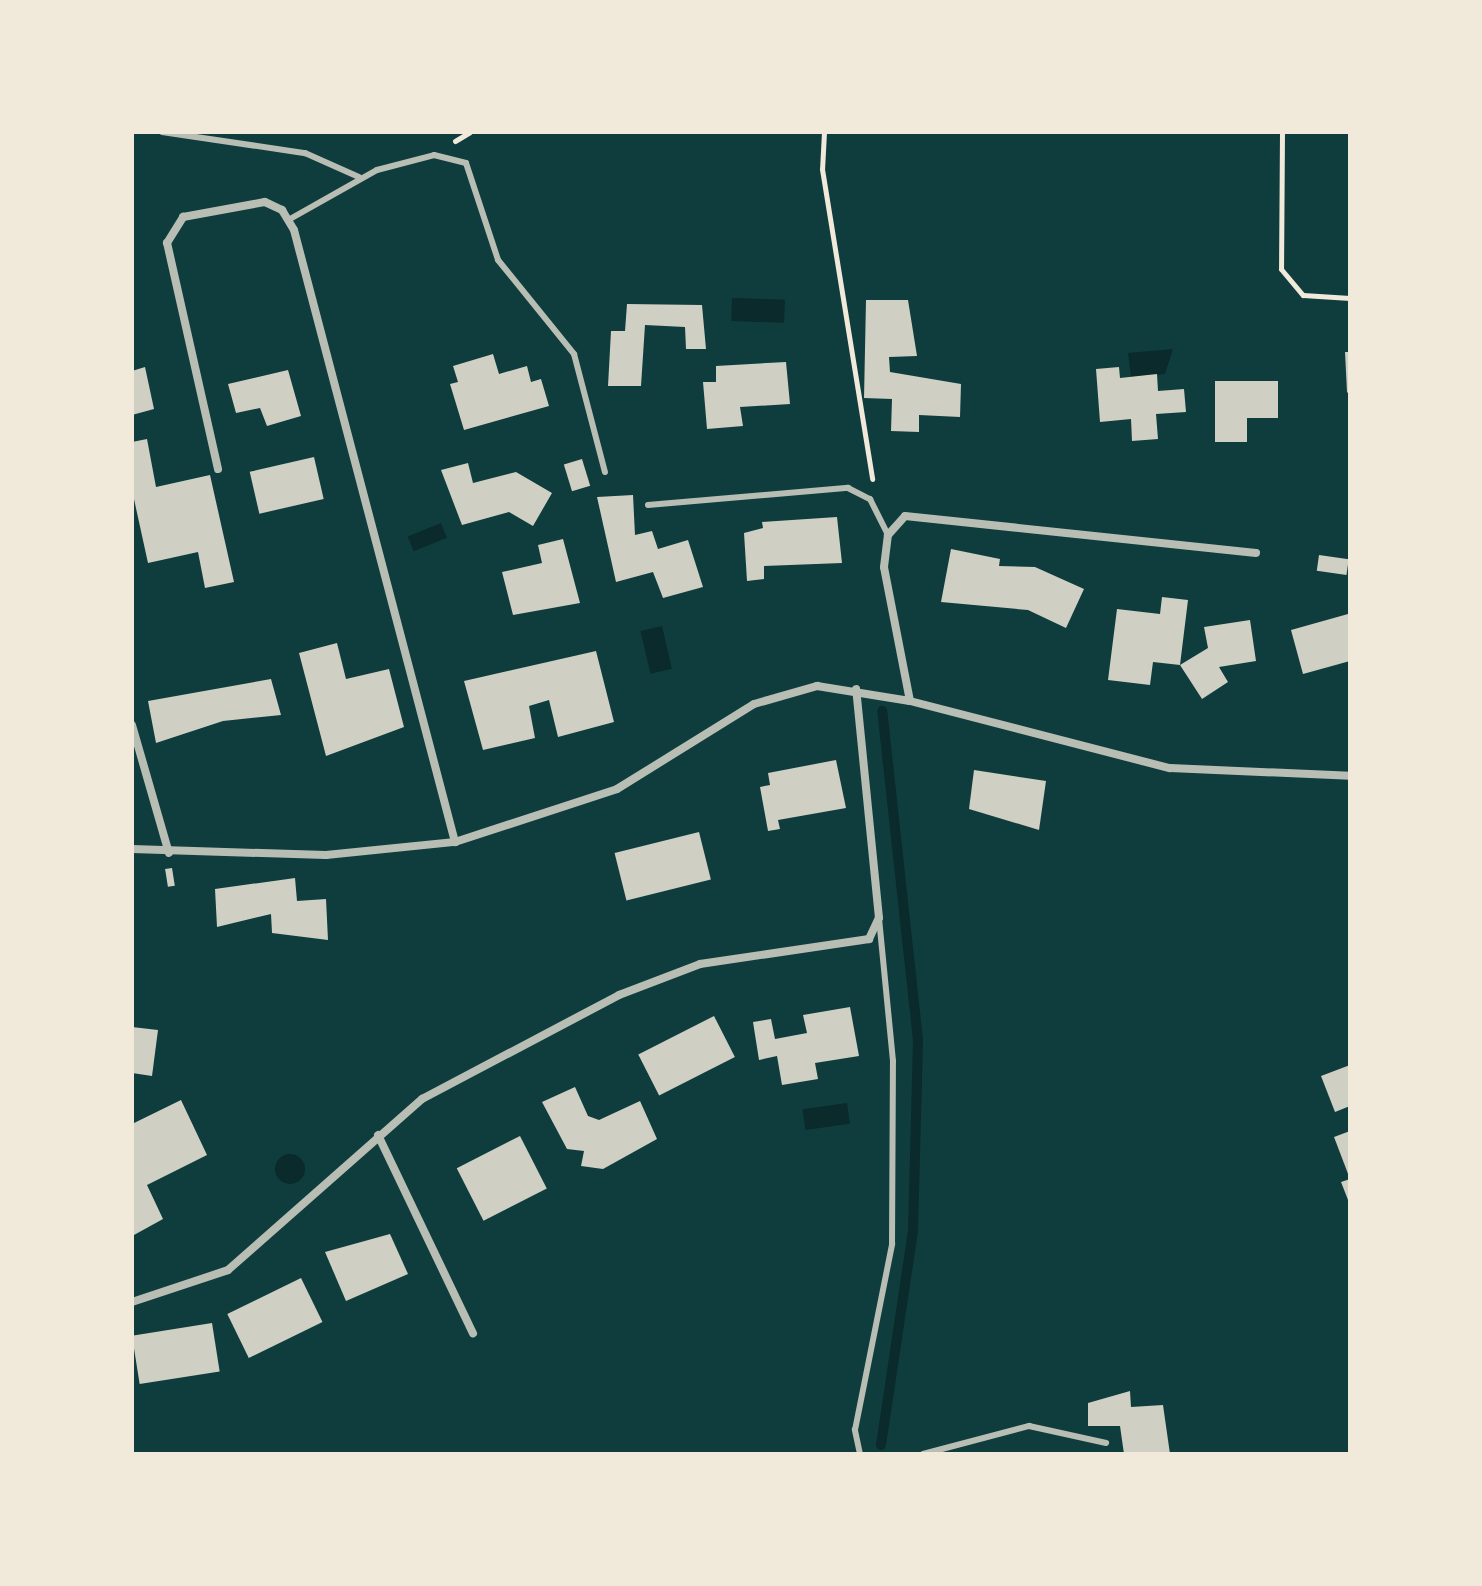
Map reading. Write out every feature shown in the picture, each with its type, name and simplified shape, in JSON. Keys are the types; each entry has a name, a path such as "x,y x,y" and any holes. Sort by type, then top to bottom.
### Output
{"street":[{"path":"218,469 167,243 183,217 200,210 265,202 290,219 455,842"},
{"path":"910,701 884,567 888,535 894,523 915,514 1256,553"},
{"path":"132,1302 183,1290 243,1260 378,1135 460,1077 647,982 700,964 863,941 879,918 856,689"},
{"path":"132,849 169,853 326,855 455,842 617,789 778,694 856,689 1170,768 1350,776"},
{"path":"132,725 169,853"},
{"path":"378,1135 473,1333"}],"lane":[{"path":"162,132 305,153 359,177"},
{"path":"290,219 359,177 434,155 473,171 498,260 574,354 605,472"},
{"path":"648,505 848,488 870,499 888,535"},
{"path":"860,1454 855,1430 892,1244 893,1061 879,918"},
{"path":"923,1454 1029,1426 1106,1443"}],"path":[{"path":"824,132 822,169 870,474 879,505 894,523"},
{"path":"1282,132 1281,269 1303,295 1350,298"}],"water":[{"path":"732,298 785,300 784,323 731,321"},
{"path":"1173,349 1165,374 1131,377 1128,353"},
{"path":"441,523 447,538 414,551 408,536"},
{"path":"662,626 672,669 650,674 641,631"},
{"path":"847,1103 850,1124 805,1130 802,1109"},
{"path":"290,1154 301,1158 305,1169 301,1180 290,1184 279,1180 275,1169 279,1158"}],"building":[{"path":"866,300 908,300 917,356 889,357 890,372 961,384 960,417 919,415 919,432 891,431 892,399 864,398"},
{"path":"627,304 702,305 706,349 686,349 685,327 645,325 641,386 608,386 611,331 625,331"},
{"path":"1345,352 1350,352 1350,395 1347,392"},
{"path":"493,354 499,374 527,366 531,382 541,379 549,406 464,430 450,384 458,382 453,366"},
{"path":"786,362 790,404 740,407 743,426 707,429 703,382 716,382 716,366"},
{"path":"145,367 154,409 132,415 132,371"},
{"path":"1119,367 1120,378 1157,374 1158,391 1184,389 1186,412 1156,414 1158,439 1132,441 1131,419 1100,422 1096,369"},
{"path":"288,370 301,416 267,426 260,408 236,413 228,384"},
{"path":"1215,381 1278,381 1278,418 1247,418 1247,442 1215,442"},
{"path":"147,439 156,487 210,475 234,582 205,588 198,552 148,563 132,490 132,442"},
{"path":"314,457 324,499 259,514 250,472"},
{"path":"582,459 590,486 572,491 564,465"},
{"path":"468,463 473,483 516,472 552,493 533,526 509,512 462,525 441,470"},
{"path":"633,495 635,535 652,531 658,549 688,540 703,587 663,598 653,572 616,582 597,497"},
{"path":"837,517 842,563 764,566 764,579 747,581 744,533 763,528 762,522"},
{"path":"563,539 580,603 513,615 502,572 542,563 538,545"},
{"path":"951,549 1000,559 999,566 1035,567 1084,589 1066,628 1028,610 941,602"},
{"path":"1319,555 1349,559 1346,575 1317,571"},
{"path":"1162,597 1188,600 1180,665 1153,662 1150,685 1108,680 1117,609 1160,614"},
{"path":"1348,614 1350,661 1303,674 1291,630"},
{"path":"1250,620 1256,661 1219,667 1228,682 1202,699 1180,665 1208,648 1204,627"},
{"path":"337,643 346,679 389,669 404,727 326,756 299,653"},
{"path":"596,651 614,722 558,737 549,700 529,706 535,738 483,750 464,681"},
{"path":"271,679 281,715 223,721 156,743 148,701"},
{"path":"836,760 846,808 778,820 780,829 768,831 760,787 770,785 768,773"},
{"path":"974,770 1046,781 1039,830 969,809"},
{"path":"699,832 711,880 626,901 615,853"},
{"path":"172,868 175,886 168,887 165,869"},
{"path":"295,878 297,901 326,899 328,940 272,933 271,914 217,927 215,889"},
{"path":"850,1007 859,1056 815,1063 818,1079 782,1085 777,1056 759,1060 753,1022 771,1019 775,1039 807,1033 803,1015"},
{"path":"714,1016 735,1057 659,1096 638,1055"},
{"path":"132,1027 158,1030 152,1076 132,1073"},
{"path":"1350,1065 1350,1106 1335,1112 1321,1076"},
{"path":"575,1087 588,1116 599,1120 640,1101 657,1139 603,1169 581,1166 584,1151 567,1149 542,1102"},
{"path":"181,1100 207,1155 147,1185 163,1219 134,1235 132,1124"},
{"path":"1350,1131 1350,1179 1334,1137"},
{"path":"520,1136 547,1189 484,1221 457,1168"},
{"path":"1350,1179 1350,1205 1341,1182"},
{"path":"390,1234 408,1274 346,1301 325,1252"},
{"path":"301,1278 322,1322 249,1358 227,1314"},
{"path":"212,1323 220,1371 140,1384 132,1336"},
{"path":"1130,1391 1131,1407 1163,1405 1170,1454 1124,1454 1120,1426 1088,1426 1088,1403"}],"waterway":[{"path":"881,1445 913,1231 918,1040 882,711"}]}
